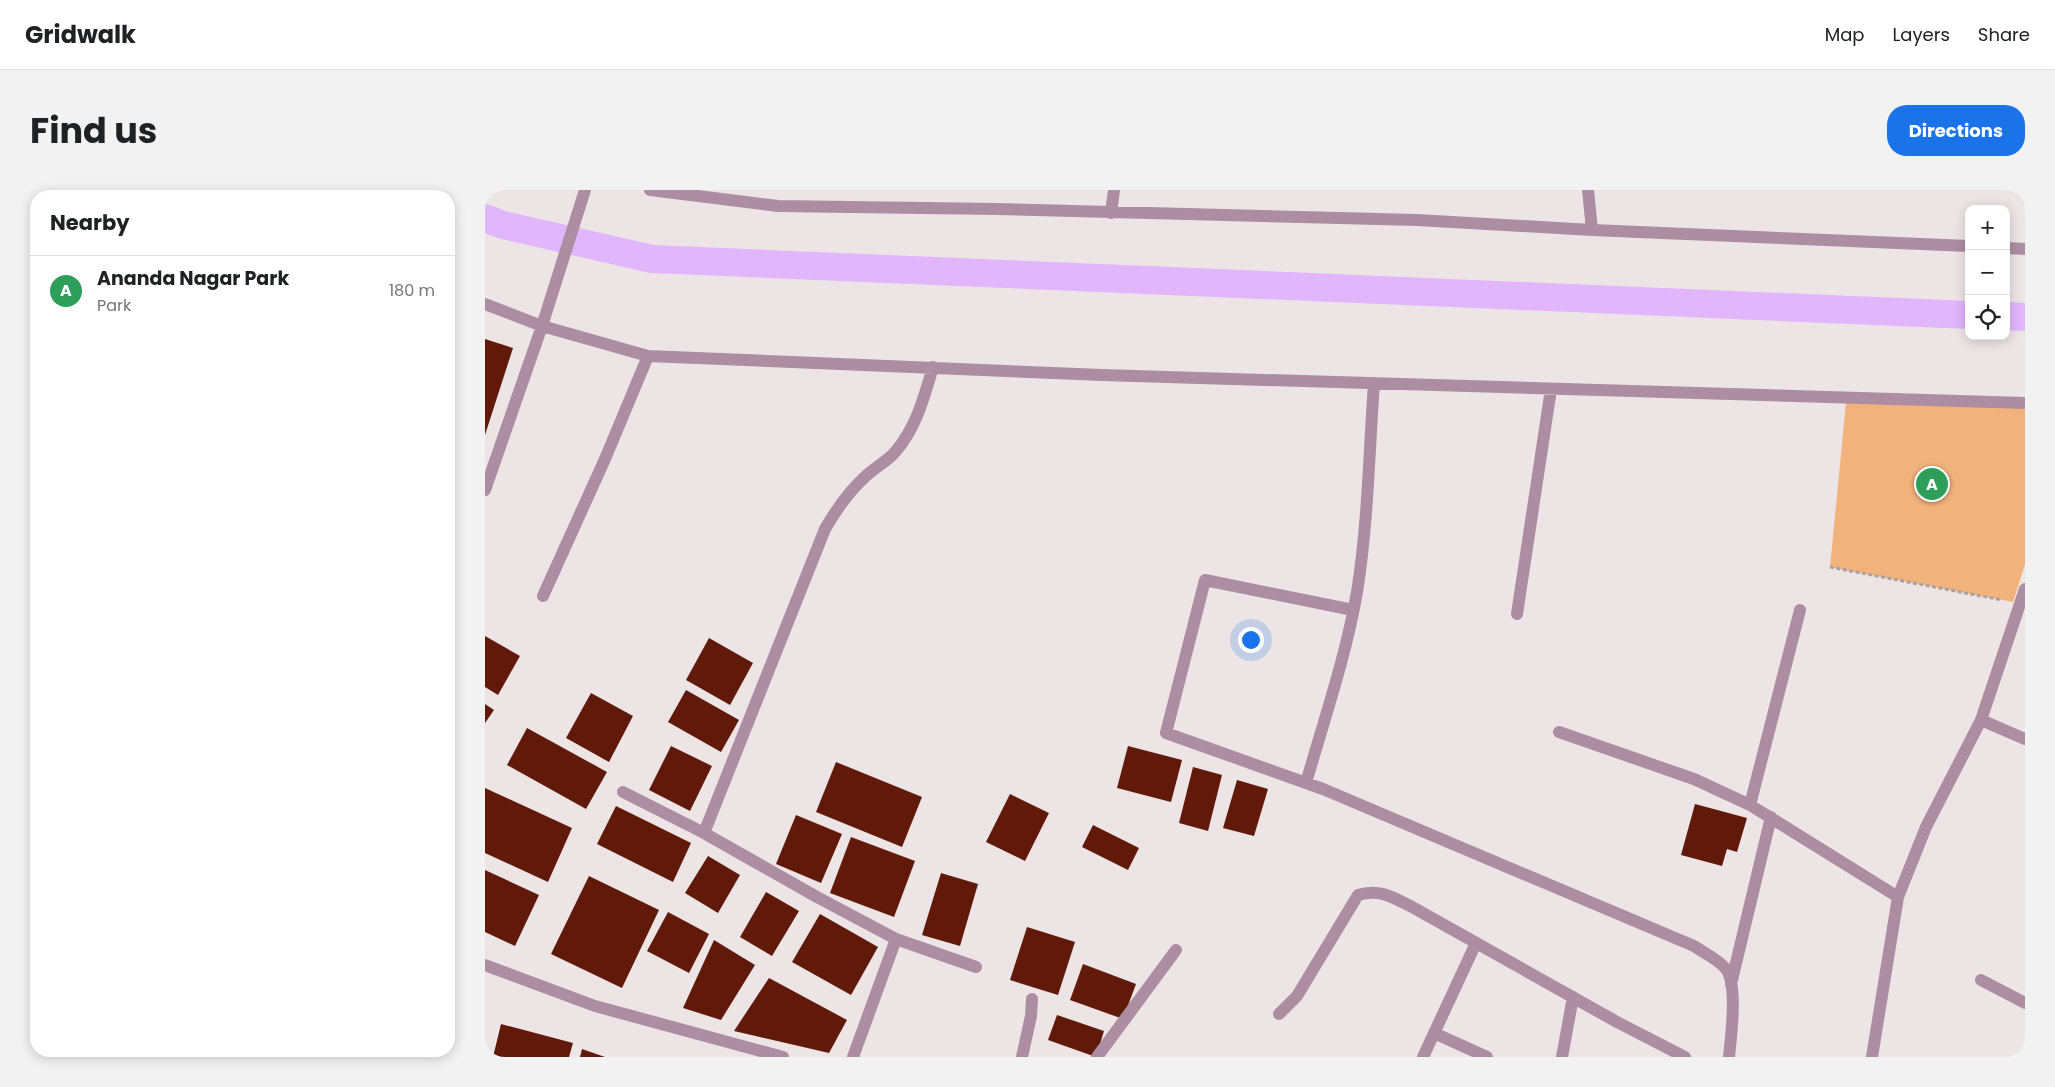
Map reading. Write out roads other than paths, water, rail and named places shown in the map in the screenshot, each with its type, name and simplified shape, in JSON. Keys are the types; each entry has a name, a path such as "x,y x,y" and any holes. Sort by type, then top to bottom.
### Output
{"street":[{"path":"485,490 542,326 585,190"},
{"path":"650,190 778,206 996,209 1417,220 1592,230 1965,246"},
{"path":"1111,213 1114,190"},
{"path":"1588,190 1592,230"},
{"path":"2010,248 2025,249"},
{"path":"485,304 542,326 648,356 1102,375 2025,403"},
{"path":"543,596 605,459 648,356"},
{"path":"705,833 825,529 841,501 867,475 895,452 911,429 922,405 933,367"},
{"path":"1306,783 1353,610 1362,553 1374,383"},
{"path":"1517,614 1551,389"},
{"path":"1353,610 1205,580 1166,733 1306,783 1694,946 1709,955 1726,970 1731,984 1733,993 1729,1057"},
{"path":"1872,1057 1899,897 1926,827 1981,720 2025,589"},
{"path":"1750,804 1800,610"},
{"path":"1981,720 2025,739"},
{"path":"1559,732 1694,779 1750,804 1899,897"},
{"path":"623,792 705,833 896,939 976,967"},
{"path":"1731,984 1771,817"},
{"path":"1279,1014 1297,996 1357,895 1371,891 1388,896 1476,942 1685,1057"},
{"path":"853,1057 896,939"},
{"path":"1423,1057 1476,942"},
{"path":"1097,1057 1176,950"},
{"path":"485,964 595,1006 783,1057"},
{"path":"1981,980 2025,1004"},
{"path":"1562,1057 1573,997"},
{"path":"1022,1057 1031,1016 1032,999"},
{"path":"1434,1033 1487,1057"}],"waterway":[{"path":"485,218 503,225 652,259 1965,315"},
{"path":"2010,316 2025,317"}],"place":[{"name":"Ananda Nagar Park","path":"1932,484"}]}
